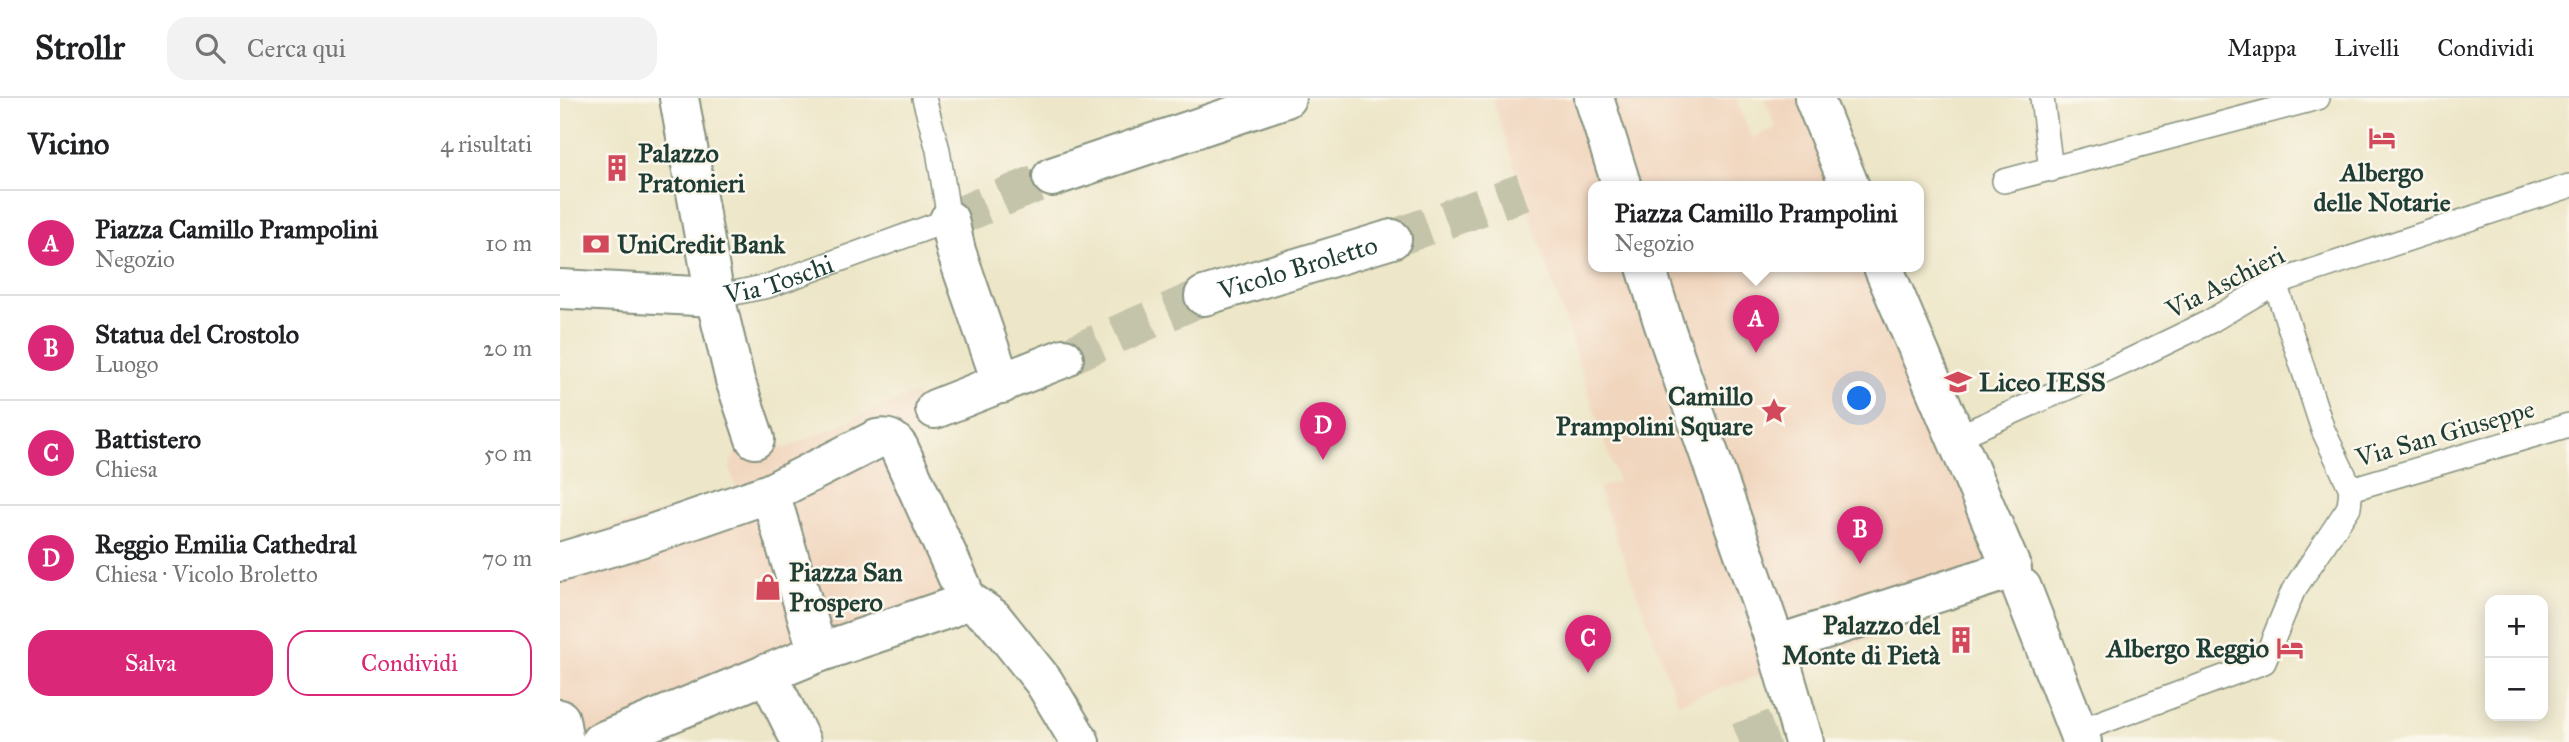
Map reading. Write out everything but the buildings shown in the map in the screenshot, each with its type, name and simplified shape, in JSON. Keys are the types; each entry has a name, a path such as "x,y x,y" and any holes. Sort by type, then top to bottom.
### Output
{"street":[{"path":"679,98 715,297 735,380 755,439"},
{"path":"1052,177 1286,98"},
{"path":"1594,98 1620,181"},
{"path":"1814,98 1848,181"},
{"path":"949,220 956,251 1002,384"},
{"name":"Vicolo Broletto","path":"1204,296 1392,239"},
{"path":"1648,272 1776,645 1795,727"},
{"path":"1885,272 2017,578 2080,736"},
{"name":"Via Toschi","path":"560,289 715,297"},
{"path":"935,410 1064,358"},
{"path":"560,562 637,539 770,493 877,439 890,438 899,448 961,582 963,597 959,604 950,608 818,653 600,742"},
{"path":"770,493 818,653"},
{"path":"1776,645 2017,578"},
{"path":"963,597 993,618 1044,682 1080,742"},
{"path":"767,673 801,742"},
{"path":"560,719 564,742"}],"lane":[{"path":"925,98 938,150 949,220"},
{"path":"2042,98 2051,170"},
{"path":"2004,181 2318,98"},
{"name":"Via Aschieri","path":"1955,438 2186,334 2275,283 2569,186"},
{"name":"Via Toschi","path":"715,297 768,286 949,220"},
{"path":"2275,283 2323,429 2351,489"},
{"name":"Via San Giuseppe","path":"2080,736 2264,662 2293,591 2349,507 2351,489 2569,425"}],"shaded area":[{"name":"Camillo Prampolini Square","path":"1492,98 1741,98 1736,100 1752,138 1776,128 1765,98 1834,98 1865,181 1588,181 1588,272 1901,272 2022,588 1678,703 1598,488 1618,482"},
{"name":"Piazza San Prospero","path":"913,394 929,400 933,425 927,433 912,440 993,618 773,685 560,742 560,543 737,491 730,469 731,462 736,451 748,442 767,441 780,449 788,447"}],"tunnel":[{"path":"949,220 1052,177"},
{"path":"1392,239 1523,192"},
{"path":"1064,358 1204,296"},
{"path":"1739,742 1786,724"}],"place":[{"name":"Albergo delle Notarie","path":"2382,138"},
{"name":"Palazzo Pratonieri","path":"617,168"},
{"name":"UniCredit Bank","path":"596,244"},
{"name":"Piazza Camillo Prampolini","path":"1756,353"},
{"name":"Liceo IESS","path":"1958,382"},
{"name":"Camillo Prampolini Square","path":"1774,411"},
{"name":"Reggio Emilia Cathedral","path":"1323,460"},
{"name":"Statua del Crostolo","path":"1860,564"},
{"name":"Piazza San Prospero","path":"768,587"},
{"name":"Palazzo del Monte di Pietà","path":"1961,640"},
{"name":"Albergo Reggio","path":"2290,648"},
{"name":"Battistero","path":"1588,673"}]}
